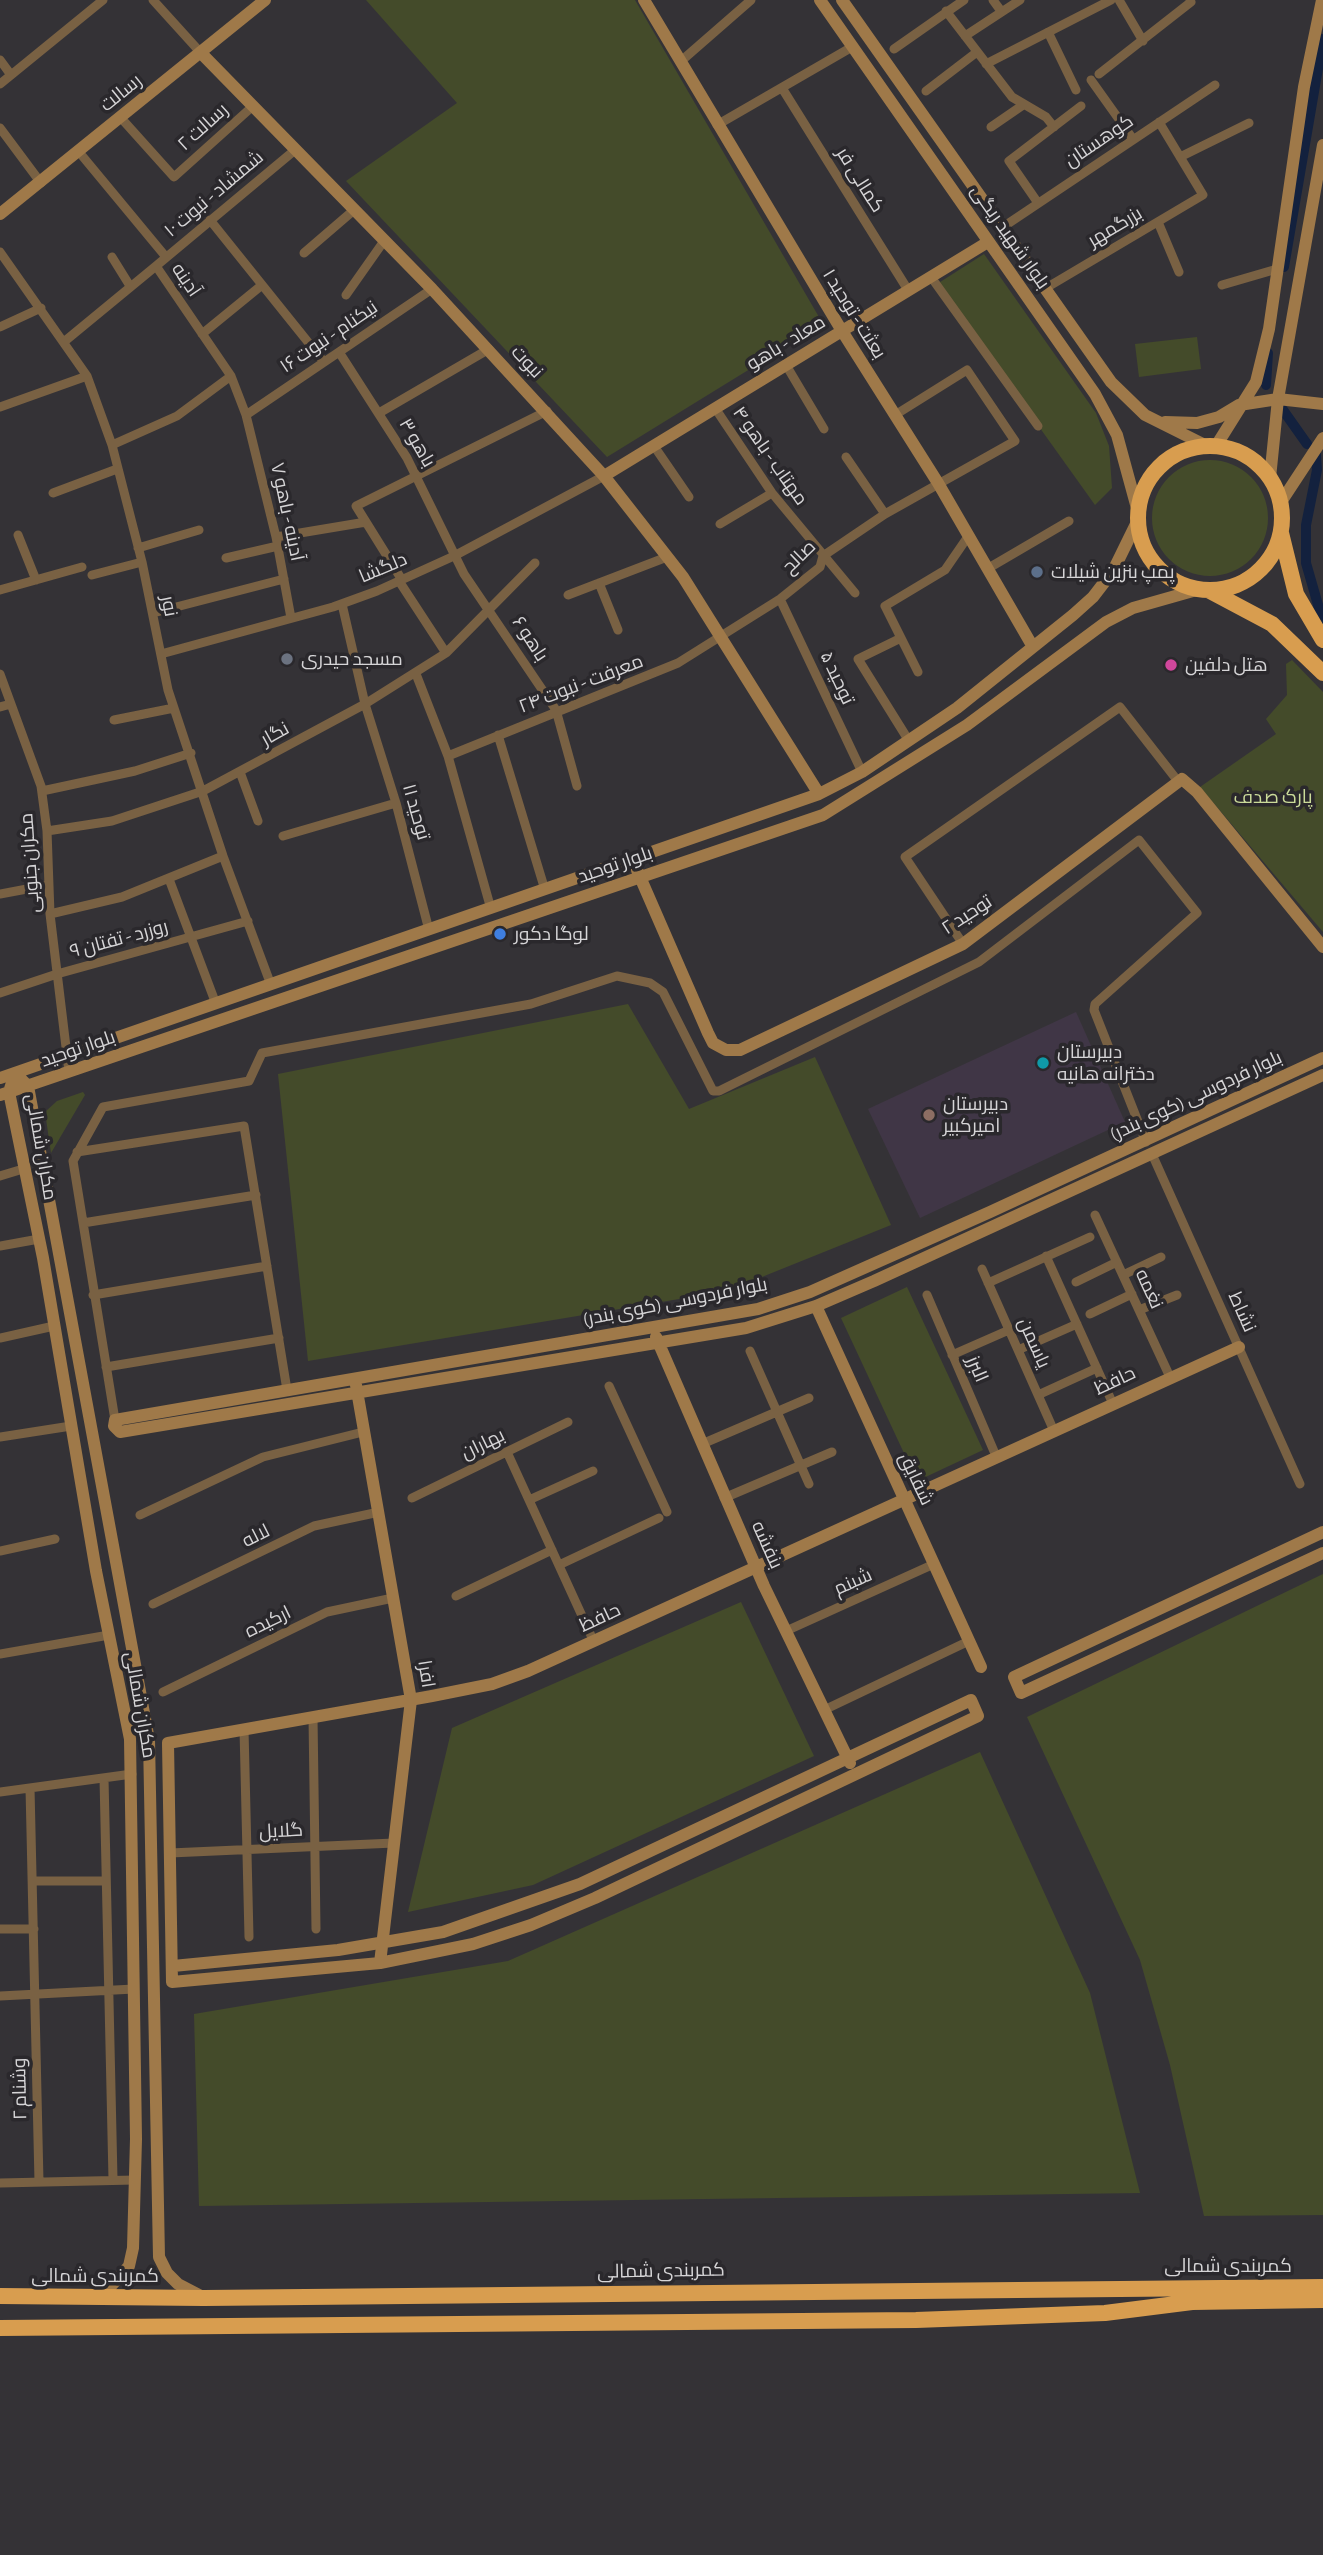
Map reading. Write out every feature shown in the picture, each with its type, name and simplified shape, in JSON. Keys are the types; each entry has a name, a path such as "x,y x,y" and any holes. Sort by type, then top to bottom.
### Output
{"highway":[{"path":"1323,640 1296,594 1280,533 1280,502 1270,478 1241,453 1212,446 1187,450 1168,459 1153,474 1143,491 1138,516 1145,549 1156,566 1171,579 1204,590 1272,624 1323,673"},
{"path":"1204,590 1225,589 1255,574 1275,548 1280,533"},
{"name":"کمربندی شمالی","path":"0,2296 204,2298 1323,2287"},
{"path":"0,2328 916,2320 1105,2313 1192,2302 1323,2300"}],"street":[{"path":"0,84 103,0"},
{"name":"نبوت","path":"153,0 201,53 489,349 604,476 667,557 723,638 820,794"},
{"name":"رسالت","path":"0,214 265,0"},
{"name":"بعثت - توحید ۱","path":"644,0 842,331 938,483 967,538 1033,647"},
{"path":"680,62 751,0"},
{"name":"بلوار شهید ریگی","path":"820,0 1095,394 1117,435 1138,516"},
{"name":"بلوار شهید ریگی","path":"842,0 1111,382 1145,415 1212,446"},
{"path":"894,49 964,0"},
{"path":"993,0 1001,11"},
{"path":"965,36 1020,0"},
{"path":"986,64 1111,0"},
{"path":"1119,0 1143,41"},
{"path":"1133,139 1095,77 1143,41 1191,2 1190,0"},
{"path":"1212,446 1256,382 1269,330 1304,87 1321,16 1322,0"},
{"path":"946,11 986,64 1023,105 1046,117 1054,127"},
{"path":"1048,32 1076,90"},
{"path":"717,125 852,47"},
{"path":"926,91 977,52"},
{"path":"0,60 11,75"},
{"name":"کوهستان","path":"1003,227 1215,85"},
{"name":"کمالی فر","path":"782,88 908,290"},
{"path":"991,127 1023,105"},
{"name":"رسالت ۲","path":"121,118 174,177 253,106"},
{"path":"1038,203 1009,161 1081,106"},
{"path":"1159,122 1180,157 1249,123"},
{"path":"0,128 41,183"},
{"path":"1270,478 1278,399 1323,145"},
{"name":"شمشاد - نبوت ۱۰","path":"156,266 295,150"},
{"path":"79,152 166,257"},
{"name":"بزرگمهر","path":"1046,288 1203,195 1180,157"},
{"path":"304,253 354,210"},
{"path":"210,220 324,362"},
{"path":"1157,222 1179,272"},
{"path":"345,295 384,241"},
{"name":"معاد - باهو","path":"604,476 988,242"},
{"name":"نور","path":"0,252 87,376 112,445 142,562 174,708 223,856 271,985"},
{"path":"112,257 130,286"},
{"name":"آدینه","path":"65,341 156,266 231,376 246,415"},
{"path":"1222,285 1277,269"},
{"path":"1277,269 1297,285"},
{"path":"931,276 1038,426"},
{"path":"202,334 262,285"},
{"name":"نیکنام - نبوت ۱۶","path":"246,415 432,289"},
{"path":"0,327 41,308"},
{"path":"379,413 489,349"},
{"name":"باهو ۳","path":"338,352 417,476 454,556"},
{"path":"786,365 824,429"},
{"name":"صالح","path":"723,638 780,599 820,567 823,556 885,514 1015,441 968,370 895,415"},
{"path":"1,405 87,376"},
{"path":"112,445 177,416 231,376"},
{"path":"1155,420 1197,424 1219,417 1239,405 1278,399 1323,404"},
{"name":"مهتاب - باهو ۴","path":"715,408 772,493 855,593"},
{"path":"446,653 355,506 547,411"},
{"name":"آدینه - باهو ۷","path":"246,415 277,542 291,618"},
{"path":"1280,502 1323,438"},
{"path":"654,446 690,497"},
{"path":"846,457 885,514"},
{"path":"53,493 117,469"},
{"name":"دلگشا","path":"161,654 342,604 454,556 604,476"},
{"path":"720,524 772,493"},
{"name":"بلوار توحید","path":"0,1078 820,794 862,772 909,741 1033,647 1102,587 1138,516"},
{"path":"987,569 1069,521"},
{"path":"226,558 277,542 366,522"},
{"path":"138,548 199,530"},
{"path":"18,535 36,580"},
{"path":"918,672 885,606 945,570 967,538"},
{"name":"باهو ۶","path":"454,556 556,710 577,786"},
{"path":"568,595 667,557"},
{"path":"92,575 142,562"},
{"name":"نگار","path":"47,831 112,821 202,792 365,704 446,653 470,632 489,608 535,564"},
{"path":"0,590 82,567"},
{"path":"153,613 284,579"},
{"path":"599,583 618,630"},
{"name":"بلوار توحید","path":"5,1094 823,815 967,724 1105,622 1133,608 1204,590"},
{"name":"توحید ۵","path":"780,599 862,772"},
{"name":"توحید ۱۱","path":"342,604 365,704 397,803 429,930"},
{"name":"معرفت - نبوت ۲۴","path":"448,756 556,710 620,690 723,638"},
{"path":"901,638 858,659 909,741"},
{"name":"مکران جنوبی","path":"0,674 42,791 47,831 50,914 69,1072"},
{"path":"416,674 448,756 491,909"},
{"path":"0,707 11,704"},
{"path":"963,944 905,857 1120,707 1177,780 1187,782 1197,792 1323,947"},
{"path":"114,720 174,708"},
{"path":"498,736 545,890"},
{"path":"42,791 135,771 191,753"},
{"path":"240,772 258,821"},
{"name":"توحید ۲","path":"633,860 713,1043 726,1049 740,1050 963,944 1177,780"},
{"path":"283,836 397,803"},
{"name":"نشاط","path":"77,1152 103,1107 249,1081 262,1053 531,1004 617,976 650,983 663,992 713,1091 719,1091 979,962 1139,841 1197,912 1095,1004 1094,1010 1149,1147 1300,1484"},
{"path":"50,914 101,904 223,856"},
{"path":"169,879 216,1004"},
{"path":"0,894 48,885"},
{"name":"روزرد - تفتان ۹","path":"0,993 57,974 248,921"},
{"name":"بلوار فردوسی (کوی بندر)","path":"118,1426 357,1393 746,1328 816,1306 988,1229 1323,1058"},
{"name":"مکران شمالی","path":"94,2298 111,2286 129,2266 133,2248 136,2139 130,1739 108,1635 39,1240 5,1094 15,1073 29,1086 149,1740 152,2033 159,2257 167,2273 178,2284 204,2298"},
{"name":"بلوار فردوسی (کوی بندر)","path":"118,1426 287,1390 758,1309 810,1292 982,1215 1323,1075"},
{"path":"118,1426 93,1295 73,1161 77,1152 244,1126 287,1390"},
{"path":"0,1176 43,1165"},
{"path":"83,1223 256,1195"},
{"path":"982,1215 988,1229"},
{"name":"نغمه","path":"1096,1215 1170,1377"},
{"path":"988,1283 1090,1237"},
{"path":"0,1246 39,1240"},
{"path":"1046,1256 1113,1404"},
{"path":"1123,1275 1161,1257"},
{"path":"1076,1282 1117,1262"},
{"path":"93,1295 267,1266"},
{"name":"یاسمن","path":"982,1269 1054,1431"},
{"path":"810,1292 816,1306"},
{"path":"1090,1314 1132,1294"},
{"path":"1139,1310 1177,1295"},
{"name":"البرز","path":"927,1296 996,1456"},
{"name":"شقایق","path":"816,1306 981,1667"},
{"path":"1018,1350 1077,1324"},
{"path":"0,1338 54,1326"},
{"name":"بنفشه","path":"653,1327 724,1498 856,1774"},
{"path":"952,1355 1009,1330"},
{"path":"106,1367 279,1338"},
{"name":"حافظ","path":"380,1963 172,1982 168,1744 492,1684 594,1642 755,1566 1239,1347"},
{"path":"750,1351 809,1484"},
{"path":"1038,1395 1097,1368"},
{"name":"افرا","path":"355,1378 411,1700 380,1963"},
{"path":"559,1564 663,1515 609,1386"},
{"path":"702,1444 809,1398"},
{"name":"بهاران","path":"412,1498 568,1422"},
{"path":"0,1437 71,1426"},
{"path":"140,1515 263,1457 363,1432"},
{"path":"507,1452 594,1642"},
{"path":"724,1498 832,1452"},
{"path":"529,1500 593,1471"},
{"name":"لاله","path":"153,1604 314,1526 379,1512"},
{"path":"1323,1532 1014,1677 1021,1693 1323,1553"},
{"path":"0,1550 55,1539"},
{"path":"456,1596 552,1550"},
{"name":"شبنم","path":"786,1631 934,1564"},
{"name":"ارکیده","path":"163,1692 327,1612 393,1598"},
{"path":"1158,1610 1163,1626"},
{"path":"0,1654 108,1635"},
{"path":"824,1710 969,1641"},
{"path":"173,1965 338,1950 443,1932 580,1884 971,1700 978,1716 531,1925 473,1944 380,1963"},
{"path":"313,1717 316,1929"},
{"path":"244,1729 249,1937"},
{"path":"0,1792 132,1774"},
{"path":"104,1778 113,2179"},
{"name":"وشنام ۲","path":"30,1788 39,2182"},
{"name":"گلایل","path":"170,1853 394,1843"},
{"path":"33,1881 106,1881"},
{"path":"0,1929 34,1929"},
{"path":"0,1996 134,1989"},
{"path":"136,2139 157,2139"},
{"path":"0,2183 135,2180"}],"shaded area":[{"path":"1076,1012 1125,1122 920,1218 868,1109"}],"green space":[{"path":"366,0 635,0 823,324 607,457 346,181 457,103"},
{"path":"984,254 1096,413 1109,446 1112,488 1095,505 937,284"},
{"path":"1197,337 1201,369 1139,377 1135,344"},
{"path":"1210,460 1232,465 1251,477 1263,496 1268,518 1263,540 1251,559 1232,571 1210,576 1188,571 1169,559 1157,540 1152,518 1157,496 1169,477 1188,465"},
{"name":"پارک صدف","path":"1292,660 1323,692 1323,932 1200,787 1276,734 1266,719 1287,695 1286,664"},
{"path":"628,1004 689,1109 815,1057 891,1225 727,1291 308,1361 278,1074"},
{"path":"83,1092 85,1095 51,1153 45,1112 57,1101"},
{"path":"907,1287 983,1450 917,1481 841,1318"},
{"path":"1323,1574 1323,2215 1204,2216 1170,2065 1140,1960 1027,1717"},
{"path":"741,1602 814,1756 533,1885 408,1912 452,1728"},
{"path":"980,1752 1090,1993 1140,2193 199,2206 194,2014 508,1961"}],"waterway":[{"path":"1284,267 1323,39"},
{"path":"1266,385 1268,353"},
{"path":"1283,410 1307,444"},
{"path":"1316,455 1317,470 1306,525 1306,563 1323,622"}],"place":[{"name":"پمپ بنزین شیلات","path":"1037,572"},
{"name":"مسجد حیدری","path":"287,659"},
{"name":"هتل دلفین","path":"1171,665"},
{"name":"لوگا دکور","path":"500,934"},
{"name":"دبیرستان دخترانه هانیه","path":"1043,1063"},
{"name":"دبیرستان امیرکبیر","path":"929,1115"}]}
